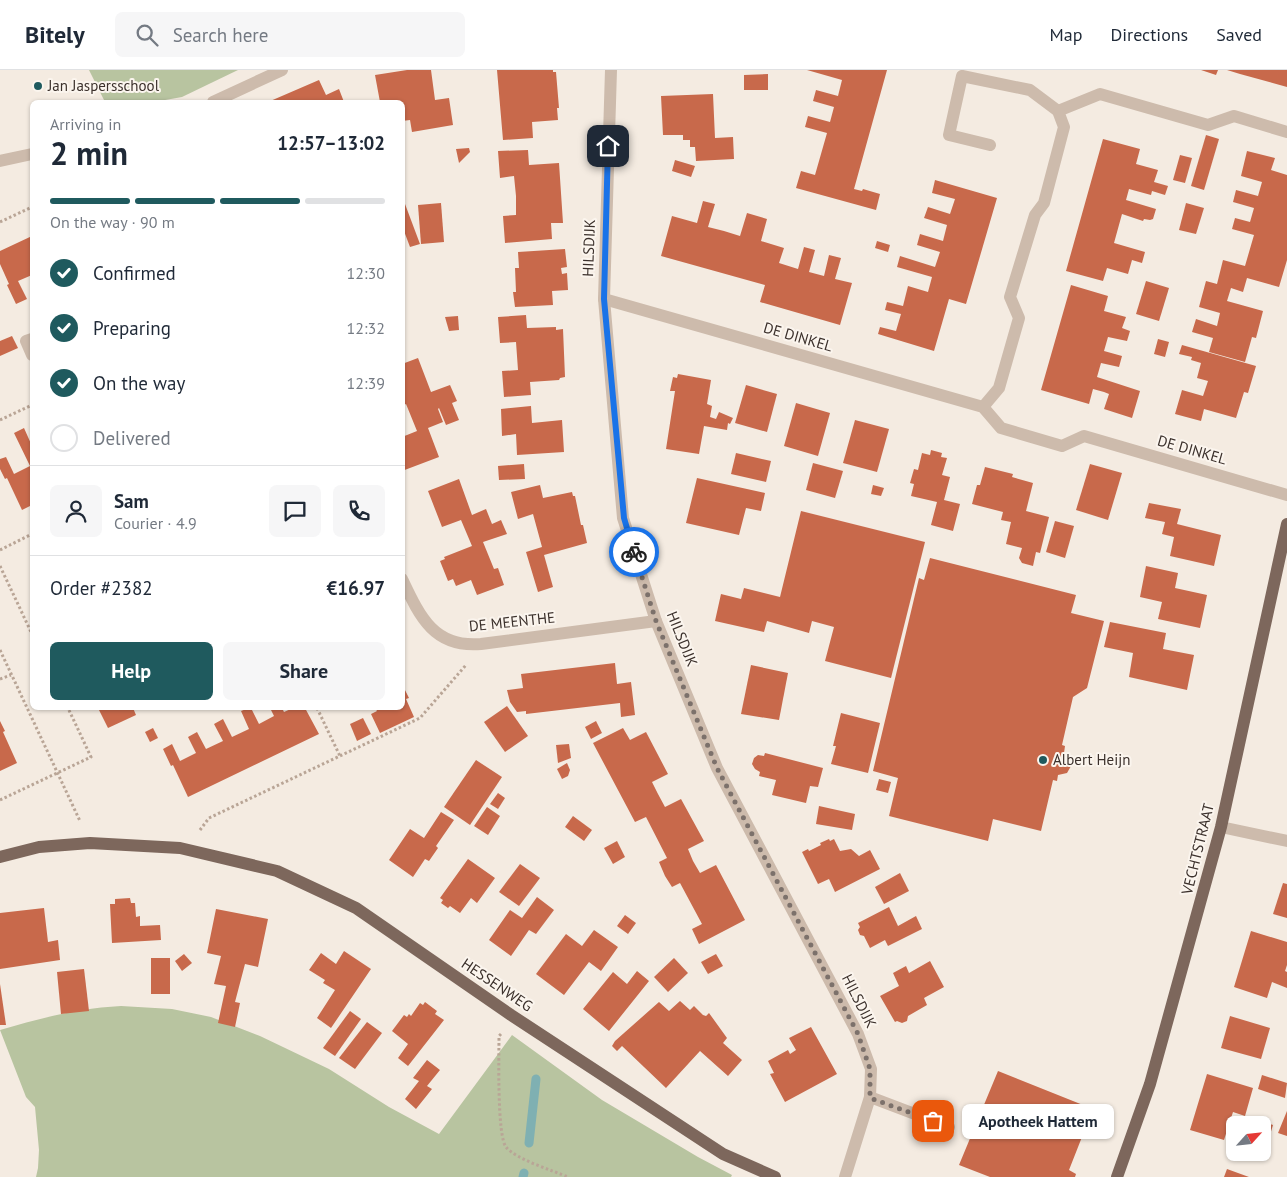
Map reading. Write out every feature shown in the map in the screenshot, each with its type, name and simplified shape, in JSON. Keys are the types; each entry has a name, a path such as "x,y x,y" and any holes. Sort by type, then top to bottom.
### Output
{"main road":[{"name":"VECHTSTRAAT","path":"1117,1177 1150,1084 1221,827 1287,524"},
{"name":"HESSENWEG","path":"0,857 38,847 90,843 187,849 277,871 356,908 511,1015 723,1154 776,1177"}],"street":[{"path":"217,100 282,70"},
{"name":"HILSDIJK","path":"611,70 604,299 624,518 656,621 717,768 858,1034 870,1069 870,1098 845,1177"},
{"path":"983,407 999,388 1019,318 1010,297 1035,214 1044,203 1064,127 1058,111 1030,90 962,76 949,135 990,145"},
{"path":"1058,111 1100,94 1208,125 1234,116 1287,132"},
{"path":"0,161 30,154"},
{"name":"DE DINKEL","path":"604,299 983,407 1000,428 1053,444 1062,446 1084,436 1287,494"},
{"path":"30,340 26,342 30,351"},
{"name":"DE MEENTHE","path":"405,585 416,608 426,623 438,635 469,645 656,621"},
{"path":"1221,827 1287,841"},
{"path":"870,1098 949,1126"}],"path":[{"path":"0,222 30,208"},
{"path":"0,420 30,406"},
{"path":"0,550 30,535"},
{"path":"0,566 30,630"},
{"path":"187,849 209,818 420,718 467,664 469,645"},
{"path":"0,650 90,843"},
{"path":"0,679 12,674"},
{"path":"0,800 92,757 69,710"},
{"path":"318,710 340,756"},
{"path":"511,1015 499,1036 502,1138 506,1147 513,1153 568,1177"}],"green space":[{"path":"89,70 238,70 182,97 165,100 104,100"},
{"path":"121,1006 172,1009 211,1017 260,1036 329,1069 389,1107 439,1134 512,1035 602,1100 732,1175 731,1177 36,1177 39,1150 35,1107 26,1097 0,1030 60,1014"}],"building":[{"path":"407,70 431,70 435,100 449,98 453,125 412,132 410,120 405,121 405,100 380,100 375,75"},
{"path":"497,70 553,70 553,72 556,72 558,120 532,122 533,138 503,140"},
{"path":"807,70 887,70 854,189 862,191 863,189 880,194 876,210 796,188 801,171 815,175 827,133 805,127 808,116 830,122 834,107 813,101 816,90 838,96 842,80"},
{"path":"1201,70 1218,70 1216,75"},
{"path":"1227,70 1287,70 1287,87 1240,74"},
{"path":"768,74 768,90 744,90 744,75"},
{"path":"319,80 326,95 339,89 343,100 273,100"},
{"path":"713,94 715,138 733,137 734,159 696,161 695,147 690,147 690,140 683,140 683,135 663,135 661,96"},
{"path":"1206,135 1219,139 1204,190 1191,186"},
{"path":"1103,139 1140,149 1136,164 1158,170 1154,182 1168,186 1165,195 1152,191 1151,195 1129,189 1126,200 1156,209 1153,219 1150,220 1144,219 1143,221 1122,214 1114,243 1145,252 1142,263 1132,260 1128,274 1107,268 1103,281 1066,271"},
{"path":"469,148 470,152 459,163 456,149"},
{"path":"528,150 529,165 559,163 563,223 551,223 552,239 505,243 503,216 516,215 516,196 514,176 500,178 498,151"},
{"path":"1247,151 1275,158 1271,170 1287,175 1287,260 1279,287 1247,278 1243,292 1231,288 1227,301 1263,311 1256,338 1252,337 1245,362 1209,352 1213,338 1192,332 1196,319 1217,326 1220,313 1199,307 1206,281 1217,284 1223,260 1245,266 1254,235 1232,229 1235,218 1250,222 1254,208 1233,202 1236,190 1258,196 1262,182 1241,176"},
{"path":"1180,155 1192,158 1185,183 1173,180"},
{"path":"675,160 695,166 691,177 672,171"},
{"path":"935,180 997,198 966,304 949,299 934,351 878,334 880,327 896,331 901,314 885,310 887,302 903,306 908,286 928,292 932,277 897,267 900,256 935,267 940,252 917,245 920,234 943,241 947,225 924,218 928,207 950,214 955,199 932,193"},
{"path":"703,201 715,204 708,227 740,236 747,213 767,219 761,241 784,248 779,263 798,269 804,247 815,250 809,272 824,276 829,255 841,258 835,279 852,283 840,325 760,302 765,285 661,256 672,216 697,223"},
{"path":"441,203 444,242 421,244 418,205"},
{"path":"1186,203 1204,208 1196,234 1179,230"},
{"path":"405,204 420,244 410,247 405,234"},
{"path":"30,237 30,276 18,281 27,299 16,304 0,264 0,251"},
{"path":"877,241 890,245 888,252 875,248"},
{"path":"565,249 567,267 561,268 562,274 567,273 568,290 552,291 553,305 515,307 513,292 516,292 515,268 519,268 518,252"},
{"path":"1146,281 1169,288 1159,321 1136,314"},
{"path":"1071,285 1108,296 1104,311 1126,317 1122,328 1130,331 1127,341 1108,337 1104,351 1122,356 1119,367 1101,363 1097,377 1140,391 1132,418 1104,409 1109,394 1104,392 1093,389 1089,404 1041,390"},
{"path":"526,315 527,328 556,327 556,330 563,329 565,377 559,380 530,382 531,395 504,397 502,371 518,370 516,342 500,343 498,317"},
{"path":"458,316 459,330 449,331 445,317"},
{"path":"12,336 18,348 0,356 0,341"},
{"path":"1158,339 1169,342 1165,357 1154,354"},
{"path":"1182,345 1256,366 1248,393 1244,392 1236,418 1204,409 1201,421 1175,414 1182,390 1203,396 1208,381 1197,378 1201,363 1191,360 1192,357 1179,354"},
{"path":"418,358 431,392 450,385 457,401 452,403 459,420 446,425 439,408 443,422 428,428 439,457 405,470 405,436 417,431 405,404 405,363"},
{"path":"678,374 711,380 707,404 712,406 710,417 716,419 719,412 733,418 730,424 728,423 727,430 704,426 699,454 666,449 675,391 670,391 673,377 677,378"},
{"path":"746,385 777,394 767,432 735,423"},
{"path":"796,403 830,413 818,456 784,446"},
{"path":"531,406 532,423 562,420 564,452 517,455 516,434 502,436 501,409"},
{"path":"855,420 889,429 877,472 843,463"},
{"path":"24,428 30,442 30,466 14,433"},
{"path":"931,450 942,453 941,457 947,458 942,475 950,477 944,500 960,504 953,531 931,525 937,502 911,496 914,484 910,483 914,469 918,470 922,453 930,455"},
{"path":"736,453 771,461 766,482 731,474"},
{"path":"6,457 14,474 30,466 30,506 22,510 7,478 5,479 0,469 0,459"},
{"path":"813,463 843,471 835,498 806,490"},
{"path":"524,464 525,479 499,480 498,466"},
{"path":"1090,464 1122,473 1108,520 1076,510"},
{"path":"985,467 1013,474 1012,477 1033,483 1026,511 1049,517 1040,553 1036,552 1033,566 1022,563 1019,558 1022,548 1006,544 1011,522 1001,520 1003,512 972,504 977,485 980,485"},
{"path":"697,478 765,493 761,511 746,508 739,535 686,523"},
{"path":"459,479 472,515 486,509 492,524 501,520 507,534 483,542 494,569 498,568 504,585 477,595 471,580 456,586 453,579 448,581 440,561 445,559 444,557 472,546 461,520 442,527 428,491"},
{"path":"540,485 543,498 572,492 573,496 575,496 587,543 544,555 553,587 538,592 526,552 542,547 533,514 518,519 511,492"},
{"path":"873,485 884,488 881,496 871,494"},
{"path":"1149,503 1181,509 1177,524 1221,535 1214,566 1170,556 1174,537 1162,534 1165,522 1145,518"},
{"path":"801,511 925,542 891,678 825,661 834,627 812,621 809,633 767,621 764,632 715,621 721,594 741,599 744,588 780,597"},
{"path":"1055,521 1074,526 1065,558 1046,552"},
{"path":"930,558 1076,595 1071,613 1104,621 1087,688 1073,697 1062,745 1065,746 1064,753 1069,757 1071,766 1067,773 1058,775 1057,781 1053,780 1041,831 993,819 988,841 889,816 898,778 873,771 919,578 924,580"},
{"path":"1146,566 1178,573 1175,588 1207,595 1200,628 1158,619 1162,602 1140,597"},
{"path":"1110,622 1166,633 1163,649 1194,655 1187,690 1129,677 1133,653 1104,647"},
{"path":"615,663 617,684 631,682 635,715 621,717 620,703 526,714 526,711 517,712 510,702 507,690 523,688 521,674"},
{"path":"751,665 788,673 779,720 741,714"},
{"path":"405,690 409,698 406,699 414,717 380,733 371,714 377,711 405,710"},
{"path":"507,706 528,736 505,752 484,722"},
{"path":"99,710 134,710 136,715 108,728"},
{"path":"252,710 259,724 274,716 271,710 283,710 284,712 288,710 306,710 319,734 188,797 163,749 172,744 180,761 196,753 188,737 197,732 206,749 223,741 214,724 223,719 232,737 249,729 241,711"},
{"path":"841,713 880,723 868,773 831,764 836,746 833,746"},
{"path":"363,718 371,734 357,741 350,724"},
{"path":"0,721 17,763 0,771"},
{"path":"596,721 602,733 591,739 585,727"},
{"path":"153,728 158,738 150,742 145,732"},
{"path":"623,728 630,740 646,732 668,774 652,782 658,794 665,807 681,799 704,841 688,849 693,861 700,873 716,865 745,920 699,944 692,929 702,924 680,883 672,887 665,876 659,862 667,858 646,817 635,822 593,743"},
{"path":"569,744 571,758 558,763 556,745"},
{"path":"765,753 823,768 818,787 810,786 806,803 772,795 776,780 759,776 760,772 752,764 754,758 758,755 764,756"},
{"path":"476,760 502,777 470,825 444,807"},
{"path":"567,763 570,770 568,776 562,779 557,769"},
{"path":"879,779 891,782 888,793 876,790"},
{"path":"498,793 505,798 498,809 490,804"},
{"path":"819,806 855,814 852,830 816,824"},
{"path":"487,807 500,816 488,835 474,826"},
{"path":"441,812 454,820 436,846 438,848 429,861 425,859 413,877 389,860 410,829 424,838"},
{"path":"573,816 592,830 584,841 565,827"},
{"path":"829,839 830,841 834,839 840,851 851,849 859,856 870,850 880,869 835,892 829,879 818,884 802,852 808,849 809,851"},
{"path":"617,841 625,857 613,864 604,848"},
{"path":"468,859 495,878 477,903 471,898 460,913 450,906 448,908 441,903 443,900 440,898"},
{"path":"520,864 540,878 519,906 499,892"},
{"path":"900,873 909,891 884,904 875,887"},
{"path":"1283,883 1287,884 1287,918 1273,914"},
{"path":"537,897 554,910 536,934 529,930 511,956 489,940 510,910 522,918"},
{"path":"130,898 131,903 135,903 136,917 140,916 140,926 160,925 161,940 112,943 110,904 115,904 115,899"},
{"path":"889,907 898,926 916,916 922,929 888,946 885,940 870,948 864,936 860,935 858,923"},
{"path":"44,908 48,942 58,940 60,960 0,969 0,913"},
{"path":"216,909 268,919 258,967 245,964 235,1002 240,1003 235,1027 218,1023 226,986 214,984 221,956 207,953"},
{"path":"625,915 636,923 628,934 617,926"},
{"path":"594,930 618,947 601,971 589,962 564,995 536,974 566,934 582,946"},
{"path":"1251,931 1287,942 1287,965 1285,971 1287,972 1287,988 1272,982 1267,998 1234,987"},
{"path":"344,951 371,969 331,1028 317,1018 335,990 323,983 325,980 309,970 321,953 336,964"},
{"path":"184,954 192,963 182,971 175,961"},
{"path":"716,954 723,966 708,974 701,962"},
{"path":"151,958 170,958 170,994 151,994"},
{"path":"674,958 688,973 668,992 654,977"},
{"path":"930,961 944,987 924,998 927,1005 908,1016 907,1021 902,1023 895,1022 880,996 899,986 893,973 906,966 909,973"},
{"path":"84,969 89,1011 61,1014 57,972"},
{"path":"637,971 649,981 609,1031 583,1009 613,972 627,984"},
{"path":"0,984 6,1025 0,1025"},
{"path":"680,1001 690,1010 694,1006 703,1015 706,1016 709,1013 727,1038 723,1043 742,1060 728,1076 700,1051 666,1088 622,1046 617,1051 612,1046 615,1041 659,1002 669,1011"},
{"path":"425,1002 437,1011 435,1014 444,1020 408,1066 398,1058 408,1044 392,1031 404,1015 407,1017 409,1014 411,1016 420,1003 423,1005"},
{"path":"350,1011 361,1019 335,1056 323,1048"},
{"path":"1230,1016 1270,1028 1261,1059 1221,1048"},
{"path":"367,1022 382,1033 355,1069 339,1058"},
{"path":"811,1027 837,1074 785,1102 770,1074 774,1073 768,1061 788,1050 790,1054 796,1050 789,1038"},
{"path":"427,1060 440,1070 427,1086 432,1089 416,1109 405,1099 419,1081 413,1078"},
{"path":"998,1071 1093,1109 1069,1170 1076,1174 1075,1177 990,1177 959,1165"},
{"path":"1207,1074 1253,1088 1245,1116 1233,1112 1232,1116 1226,1116 1224,1140 1190,1130"},
{"path":"1262,1075 1287,1083 1285,1098 1258,1089"},
{"path":"1287,1111 1287,1136 1278,1133"},
{"path":"1227,1169 1249,1177 1224,1177"}],"waterway":[{"path":"529,1143 536,1079"},
{"path":"523,1177 524,1173"}],"way so far":[{"path":"634,552 656,621 717,768 858,1034 870,1069 870,1098 933,1121"}],"place":[{"name":"Jan Jaspersschool","path":"38,86"},
{"name":"Albert Heijn","path":"1043,760"},
{"name":"Apotheek Hattem","path":"933,1121"}],"route":[{"path":"608,146 604,299 624,518 634,552"}]}
